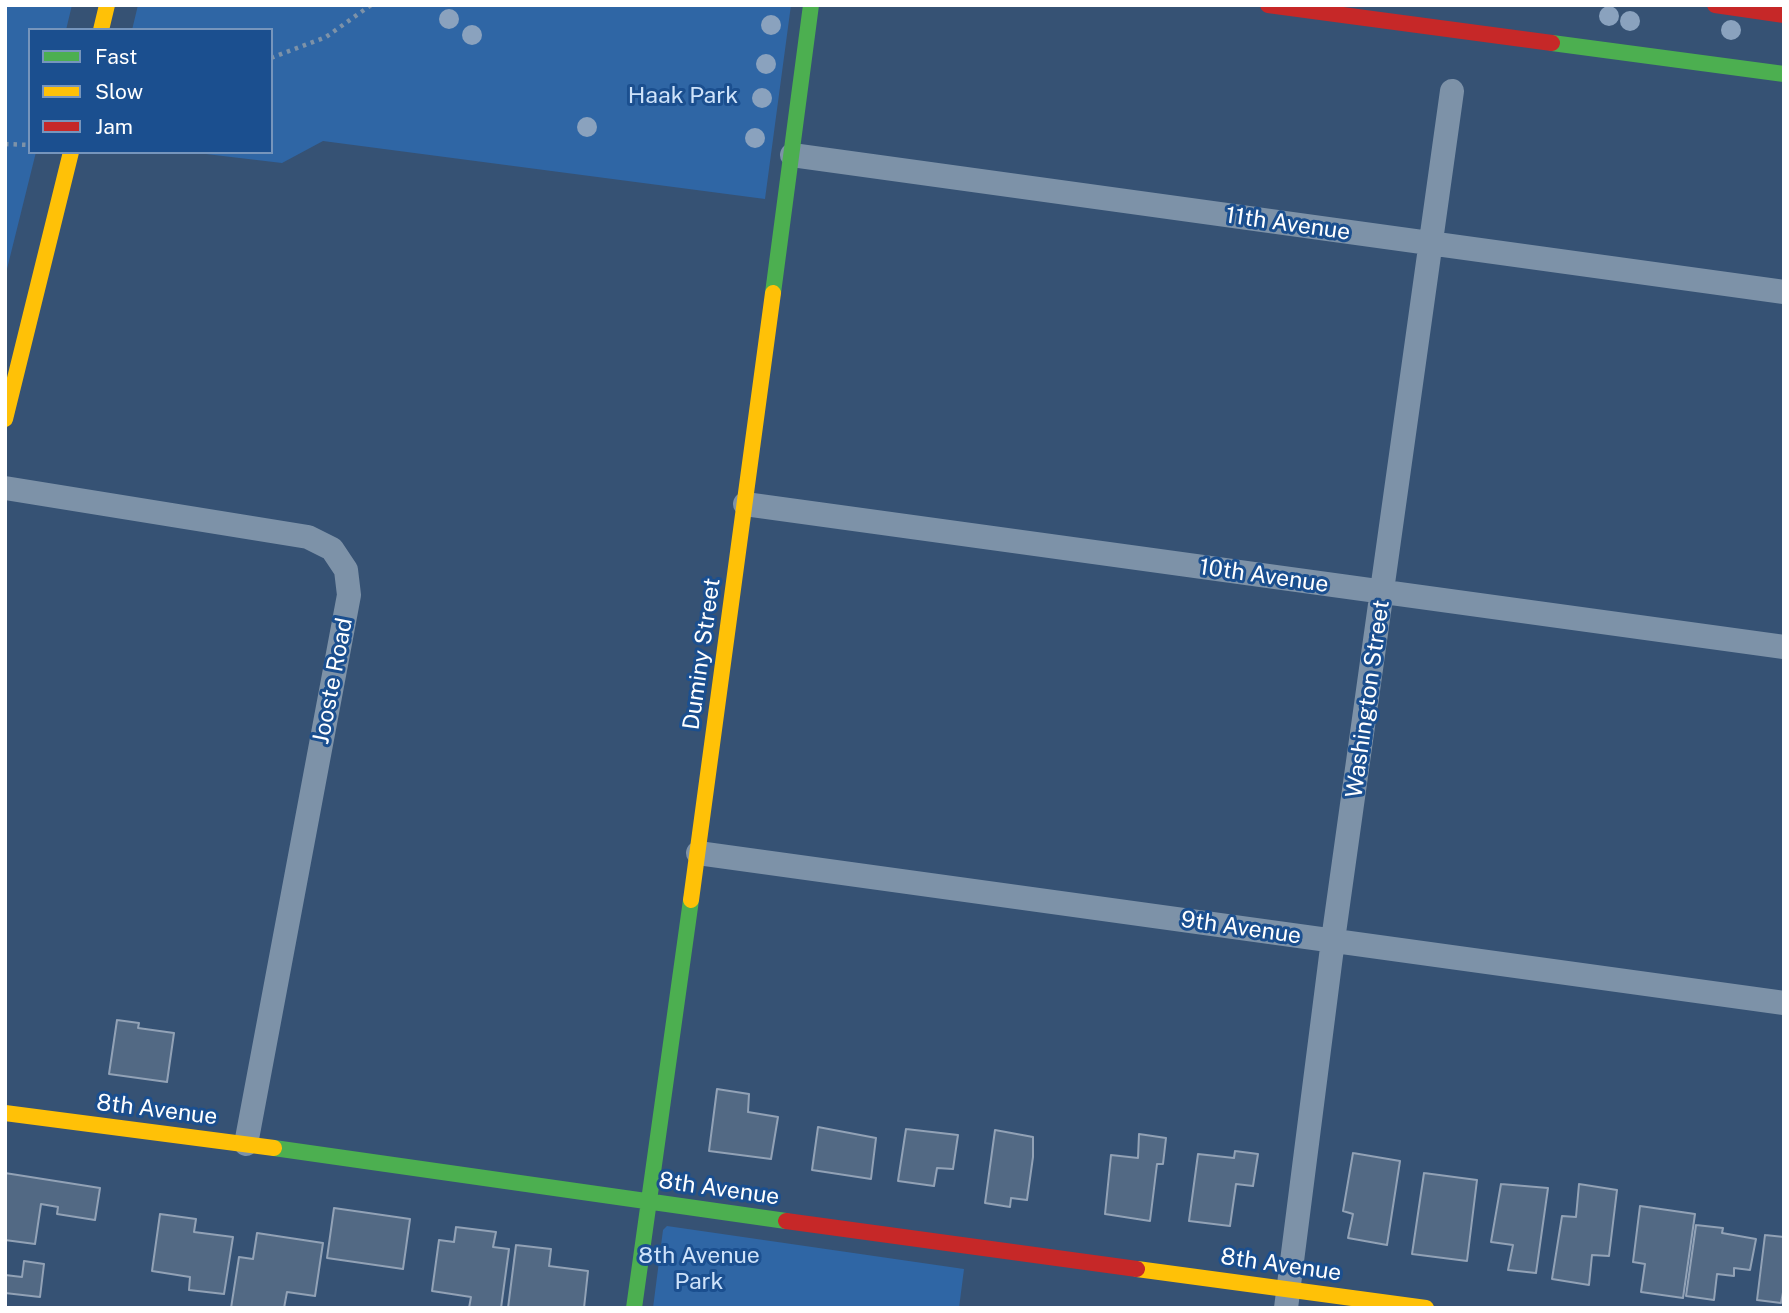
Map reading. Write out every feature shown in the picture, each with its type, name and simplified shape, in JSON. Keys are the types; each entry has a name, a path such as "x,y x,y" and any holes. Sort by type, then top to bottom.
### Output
{"street":[{"path":"101,28 107,5"},
{"name":"Duminy Street","path":"634,1308 698,853 811,5"},
{"path":"1268,5 1784,74"},
{"path":"1715,5 1784,15"},
{"name":"Washington Street","path":"1287,1298 1333,940 1452,91"},
{"path":"5,419 71,154"},
{"name":"11th Avenue","path":"792,155 1784,292"},
{"name":"Jooste Road","path":"5,488 308,537 332,549 346,570 349,595 246,1144"},
{"name":"10th Avenue","path":"745,504 1784,647"},
{"name":"9th Avenue","path":"698,853 1784,1003"},
{"name":"8th Avenue","path":"5,1113 246,1144 649,1202 1287,1298 1426,1308"}],"path":[{"path":"273,57 326,37 371,5"},
{"path":"5,144 28,145"}],"green space":[{"path":"5,5 72,5 66,28 28,28 28,154 36,154 5,277"},
{"name":"Haak Park","path":"138,5 791,5 765,199 323,141 282,163 206,154 273,154 273,28 132,28"},
{"name":"8th Avenue Park","path":"667,1226 964,1269 959,1308 653,1308 663,1230"}],"building":[{"path":"117,1020 139,1023 138,1028 174,1033 167,1082 109,1074"},
{"path":"717,1089 749,1094 748,1112 778,1117 771,1159 709,1151"},
{"path":"818,1127 876,1138 871,1179 812,1170"},
{"path":"906,1129 958,1135 953,1169 937,1168 934,1186 898,1181"},
{"path":"995,1130 1033,1137 1027,1200 1011,1198 1010,1207 985,1203"},
{"path":"1139,1134 1166,1138 1163,1164 1157,1164 1150,1221 1105,1214 1111,1155 1138,1158"},
{"path":"1235,1151 1258,1154 1253,1186 1236,1184 1230,1226 1189,1221 1198,1154 1234,1158"},
{"path":"1353,1153 1400,1161 1387,1245 1348,1238 1353,1214 1343,1211"},
{"path":"5,1173 100,1188 95,1220 57,1214 58,1207 41,1204 35,1244 5,1240"},
{"path":"1424,1173 1477,1180 1467,1261 1412,1254"},
{"path":"1501,1184 1548,1188 1536,1273 1508,1270 1513,1245 1491,1242"},
{"path":"1579,1184 1617,1190 1609,1256 1592,1255 1589,1285 1552,1279 1562,1216 1576,1217"},
{"path":"1640,1206 1695,1214 1683,1298 1641,1292 1645,1264 1633,1262"},
{"path":"334,1208 410,1219 403,1269 327,1258"},
{"path":"160,1214 196,1219 194,1232 233,1237 224,1294 189,1290 190,1277 152,1271"},
{"path":"1696,1225 1723,1228 1722,1233 1756,1239 1750,1270 1734,1268 1734,1276 1717,1274 1714,1300 1686,1296"},
{"path":"456,1227 496,1232 493,1247 509,1249 501,1308 469,1308 471,1297 432,1291 439,1240 454,1242"},
{"path":"257,1233 323,1243 315,1296 287,1292 284,1308 231,1308 239,1257 253,1259"},
{"path":"1765,1235 1784,1237 1784,1287 1781,1303 1757,1300"},
{"path":"516,1245 551,1249 549,1266 588,1271 584,1308 508,1308"},
{"path":"24,1261 44,1264 40,1297 5,1293 5,1275 22,1277"}],"traffic: fast":[{"path":"773,293 811,5"},
{"path":"1552,43 1784,74"},
{"path":"634,1308 691,900"},
{"path":"274,1148 786,1221"}],"traffic: slow":[{"path":"101,28 107,5"},
{"path":"5,419 71,154"},
{"path":"691,900 773,293"},
{"path":"5,1113 274,1148"},
{"path":"1137,1269 1426,1308"}],"traffic: jam":[{"path":"1268,5 1552,43"},
{"path":"1715,5 1784,15"},
{"path":"786,1221 1137,1269"}]}
